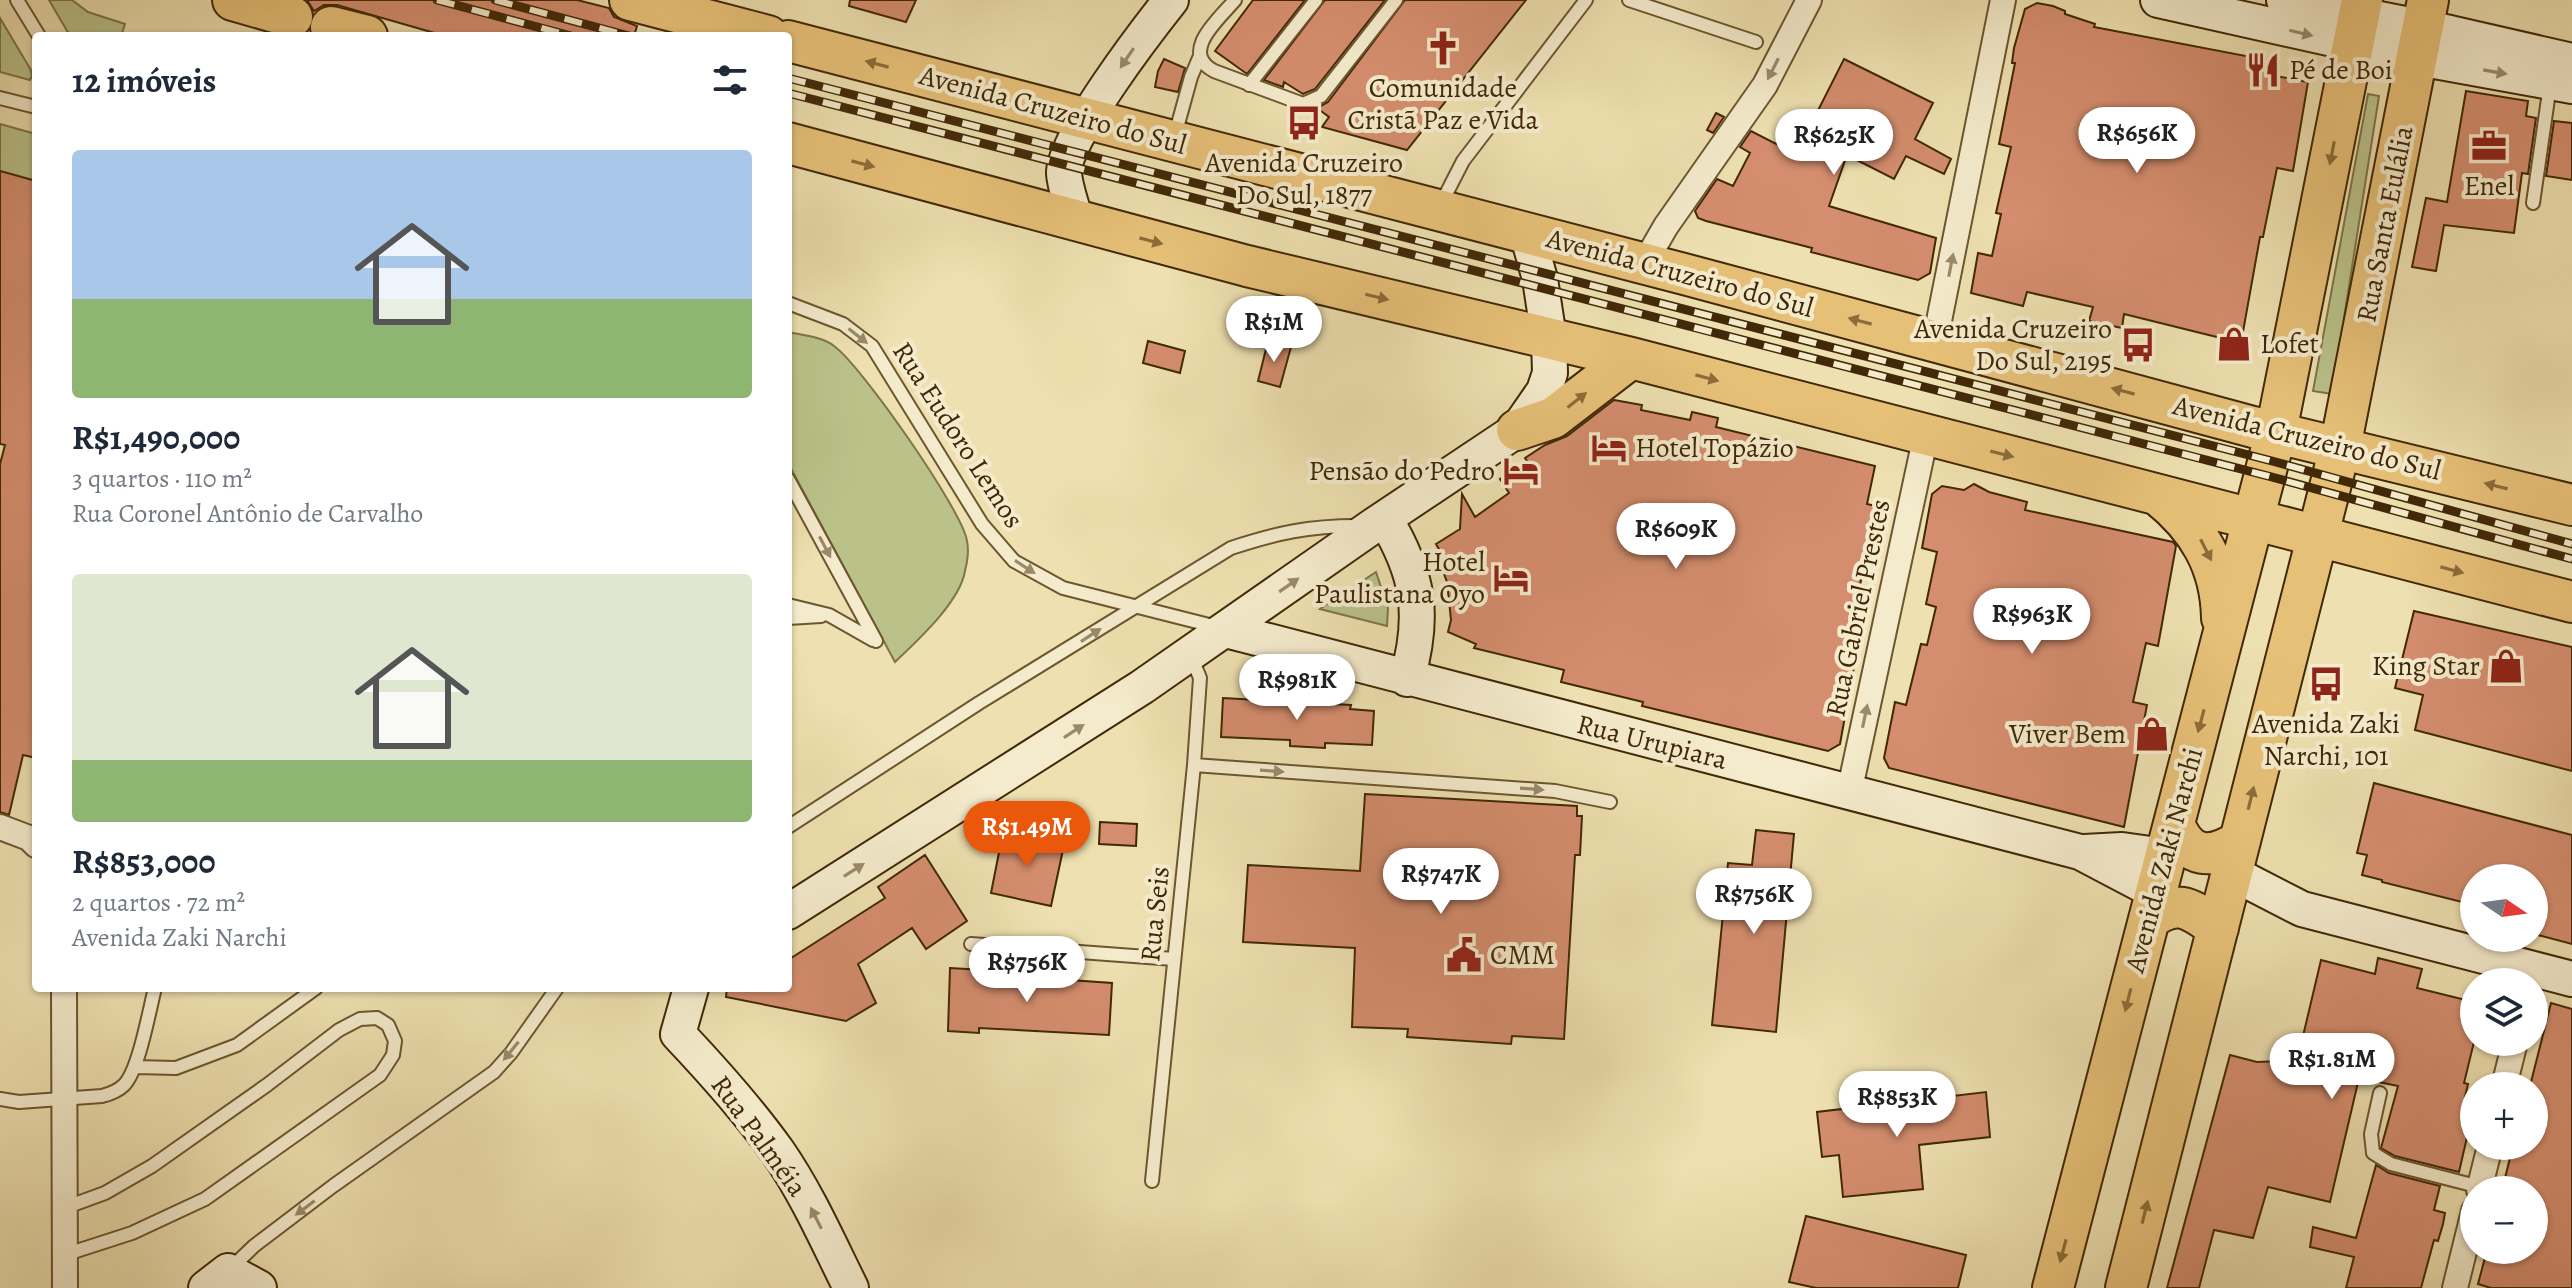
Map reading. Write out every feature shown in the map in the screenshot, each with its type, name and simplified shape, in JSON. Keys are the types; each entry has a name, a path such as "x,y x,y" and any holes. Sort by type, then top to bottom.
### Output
{"main road":[{"path":"233,0 292,17"},
{"path":"630,0 753,32"},
{"path":"2276,432 2358,19"},
{"name":"Rua Santa Eulália","path":"2340,448 2423,28"},
{"name":"Avenida Cruzeiro do Sul","path":"792,42 2276,432 2572,505"},
{"path":"792,144 1247,266 1631,358 2572,602"},
{"path":"1517,430 1553,418 1631,358"},
{"name":"Avenida Zaki Narchi","path":"2053,1288 2276,432"},
{"path":"2126,1288 2340,448"},
{"path":"2155,493 2185,518 2207,548 2220,586 2220,645"},
{"path":"2184,843 2202,853 2222,852 2229,886 2194,911 2183,907 2163,909 2161,873 2184,843"}],"street":[{"path":"1076,221 1064,172 1068,153 1142,36 1171,0"},
{"path":"1644,264 1666,226 1765,85 1809,0"},
{"path":"1935,341 2003,0"},
{"path":"2158,0 2423,28 2567,65"},
{"path":"2284,0 2358,19"},
{"path":"792,909 1191,654 1517,430 1544,391 1550,373 1549,338 1540,279 1527,233"},
{"name":"Rua Gabriel Prestes","path":"1849,793 1926,435"},
{"path":"1379,523 1402,547 1414,579 1419,613 1407,679"},
{"name":"Rua Urupiara","path":"1226,630 2080,852 2122,850 2161,873"},
{"path":"0,827 32,841"},
{"path":"2229,886 2504,968"},
{"path":"2548,977 2572,979"},
{"path":"64,992 65,1288"},
{"name":"Rua Palméia","path":"690,992 678,1034 709,1067 779,1154 808,1202 851,1288"},
{"path":"2455,1288 2461,1264"},
{"path":"217,1280 259,1288"}],"lane":[{"path":"17,0 37,32"},
{"path":"1173,142 1202,41 1235,0"},
{"path":"1249,85 1316,0"},
{"path":"1199,58 1214,71 1303,104 1321,96 1396,0"},
{"path":"1438,210 1463,161 1586,0"},
{"path":"1629,0 1756,42"},
{"path":"2533,203 2567,65"},
{"path":"0,98 32,106"},
{"name":"Rua Eudoro Lemos","path":"792,305 843,324 872,346 982,524 1014,561 1063,588 1226,630"},
{"path":"792,486 876,641 829,615 792,606"},
{"path":"792,824 979,703 1231,548 1274,534 1315,526 1379,523"},
{"path":"792,618 829,615"},
{"name":"Rua Seis","path":"1152,1181 1194,765 1200,678 1191,654"},
{"path":"1194,765 1555,791 1610,802"},
{"path":"971,944 1174,959"},
{"path":"0,1099 19,1102 65,1099 111,1094 124,1086 135,1067 154,992"},
{"path":"135,1067 176,1068 237,1045 310,992"},
{"path":"217,1280 254,1246 333,1186 494,1072 554,992"},
{"path":"63,1255 132,1233 205,1199 380,1075 393,1055 395,1041 388,1025 377,1018 360,1019 339,1030 152,1166 105,1193 64,1208"},
{"path":"2380,1093 2371,1134 2373,1153 2391,1164 2460,1183"}],"green space":[{"path":"49,0 72,0 88,12 125,24 122,32 68,32"},
{"path":"0,18 31,70 30,80 0,72"},
{"path":"2368,94 2379,96 2332,394 2313,391"},
{"path":"0,124 32,133 32,180 0,171"},
{"path":"792,333 824,340 847,358 930,471 967,541 966,568 955,595 936,620 895,662 792,470"},
{"path":"1376,572 1388,608 1387,626 1320,609"}],"building":[{"path":"307,0 577,0 609,8 614,17 637,26 635,32 431,32 337,5 324,5 314,11"},
{"path":"850,0 916,0 906,22 849,6"},
{"path":"1253,0 1305,0 1247,74 1215,51"},
{"path":"1325,0 1385,0 1315,89 1303,94 1284,82 1283,87 1264,80"},
{"name":"Comunidade Cristã Paz e Vida","path":"1405,0 1526,0 1407,150 1322,127 1329,117 1317,108 1328,102"},
{"path":"2037,3 2065,11 2065,14 2095,24 2094,27 2272,61 2270,75 2308,82 2293,171 2277,168 2263,237 2260,237 2241,343 2124,314 2122,328 2089,321 2093,307 2027,292 2023,306 1971,293 1978,253 1992,256 2001,214 1996,213 2011,147 1999,144 2015,63 2012,63 2014,48 2025,9"},
{"path":"1164,59 1185,68 1178,92 1155,87"},
{"path":"1844,59 1933,103 1915,139 1951,159 1944,174 1906,156 1894,179 1847,155 1829,206 1936,238 1930,273 1918,280 1811,252 1812,248 1706,221 1698,218 1695,211 1717,179 1733,186 1750,153 1740,147 1751,131 1796,154"},
{"path":"2466,91 2528,101 2526,116 2536,118 2528,174 2522,173 2514,233 2444,225 2436,271 2412,267 2426,198 2447,202"},
{"path":"1716,113 1724,117 1713,133 1707,130"},
{"path":"2554,121 2572,123 2572,180 2546,176"},
{"path":"0,171 32,180 32,757 23,755 9,815 0,812 0,464 5,445 0,444"},
{"path":"1148,341 1185,351 1180,373 1143,363"},
{"path":"1268,341 1291,347 1280,387 1258,381"},
{"path":"1614,400 1642,405 1641,410 1690,420 1692,412 1718,418 1716,427 1875,466 1867,504 1876,506 1860,585 1866,586 1851,660 1855,661 1840,744 1828,751 1642,706 1643,702 1561,682 1564,670 1474,648 1476,644 1448,632 1451,620 1447,582 1439,561 1444,558 1436,544 1460,529 1462,494 1475,517 1509,493 1500,479 1527,461 1525,458 1567,436"},
{"path":"1974,484 1989,492 2027,502 2025,510 2173,542 2176,546 2158,646 2146,643 2133,702 2147,705 2124,827 1889,768 1884,758 1895,702 1906,705 1921,644 1927,645 1936,607 1926,604 1937,552 1922,548 1932,494 1942,486 1964,490"},
{"path":"2414,611 2572,647 2572,771 2415,730 2423,695 2395,688"},
{"path":"1223,698 1351,705 1350,709 1374,711 1372,745 1325,743 1325,748 1290,746 1290,740 1221,737"},
{"path":"2374,783 2572,835 2572,944 2548,938 2548,864 2460,864 2460,902 2362,875 2367,855 2357,853"},
{"path":"1365,794 1577,806 1577,816 1582,816 1580,855 1575,855 1564,1039 1512,1036 1511,1044 1407,1037 1408,1029 1352,1027 1355,948 1243,942 1248,865 1360,871"},
{"path":"1100,822 1137,824 1136,846 1099,844"},
{"path":"1756,830 1794,834 1776,1032 1712,1025 1728,863 1752,865"},
{"path":"1003,832 1064,845 1051,906 991,893"},
{"path":"925,855 967,921 926,949 912,928 858,964 876,1003 846,1021 726,997 727,992 792,992 792,957 885,898 878,887"},
{"path":"2378,958 2422,969 2417,988 2460,999 2460,1056 2471,1056 2467,1072 2460,1072 2462,1160 2459,1172 2395,1156 2381,1148 2398,1086 2359,1078 2330,1202 2268,1187 2253,1238 2214,1230 2199,1288 2167,1288 2230,1055 2257,1062 2282,1061 2283,1052 2299,1053 2321,960 2375,974"},
{"path":"950,968 984,970 984,974 1112,983 1109,1035 979,1028 979,1033 948,1031"},
{"path":"2551,1003 2572,1009 2572,1288 2491,1288 2478,1284 2483,1264 2548,1264 2548,1176 2506,1176 2510,1160 2548,1160 2548,1072 2534,1072 2538,1056 2548,1056"},
{"path":"1986,1092 1990,1137 1919,1145 1923,1189 1843,1197 1839,1155 1822,1157 1817,1112"},
{"path":"2376,1165 2389,1173 2440,1186 2434,1210 2445,1213 2443,1224 2438,1241 2434,1240 2421,1288 2346,1288 2354,1257 2310,1247 2313,1227 2356,1238"},
{"path":"1806,1216 1966,1255 1958,1288 1816,1288 1789,1282"}],"railway":[{"path":"437,0 556,32"},
{"path":"495,0 614,32"},
{"path":"792,79 2272,461 2572,544"},
{"path":"792,94 2268,476 2572,559"}],"place":[{"name":"Comunidade Cristã Paz e Vida","path":"1443,48"},
{"name":"Pé de Boi","path":"2263,70"},
{"name":"Avenida Cruzeiro Do Sul, 1877","path":"1304,123"},
{"name":"Enel","path":"2489,146"},
{"name":"Lofet","path":"2234,344"},
{"name":"Avenida Cruzeiro Do Sul, 2195","path":"2138,345"},
{"name":"Hotel Topázio","path":"1609,448"},
{"name":"Pensão do Pedro","path":"1521,471"},
{"name":"Hotel Paulistana Oyo","path":"1511,578"},
{"name":"King Star","path":"2506,666"},
{"name":"Avenida Zaki Narchi, 101","path":"2326,684"},
{"name":"Viver Bem","path":"2152,734"},
{"name":"CMM","path":"1464,955"}]}
